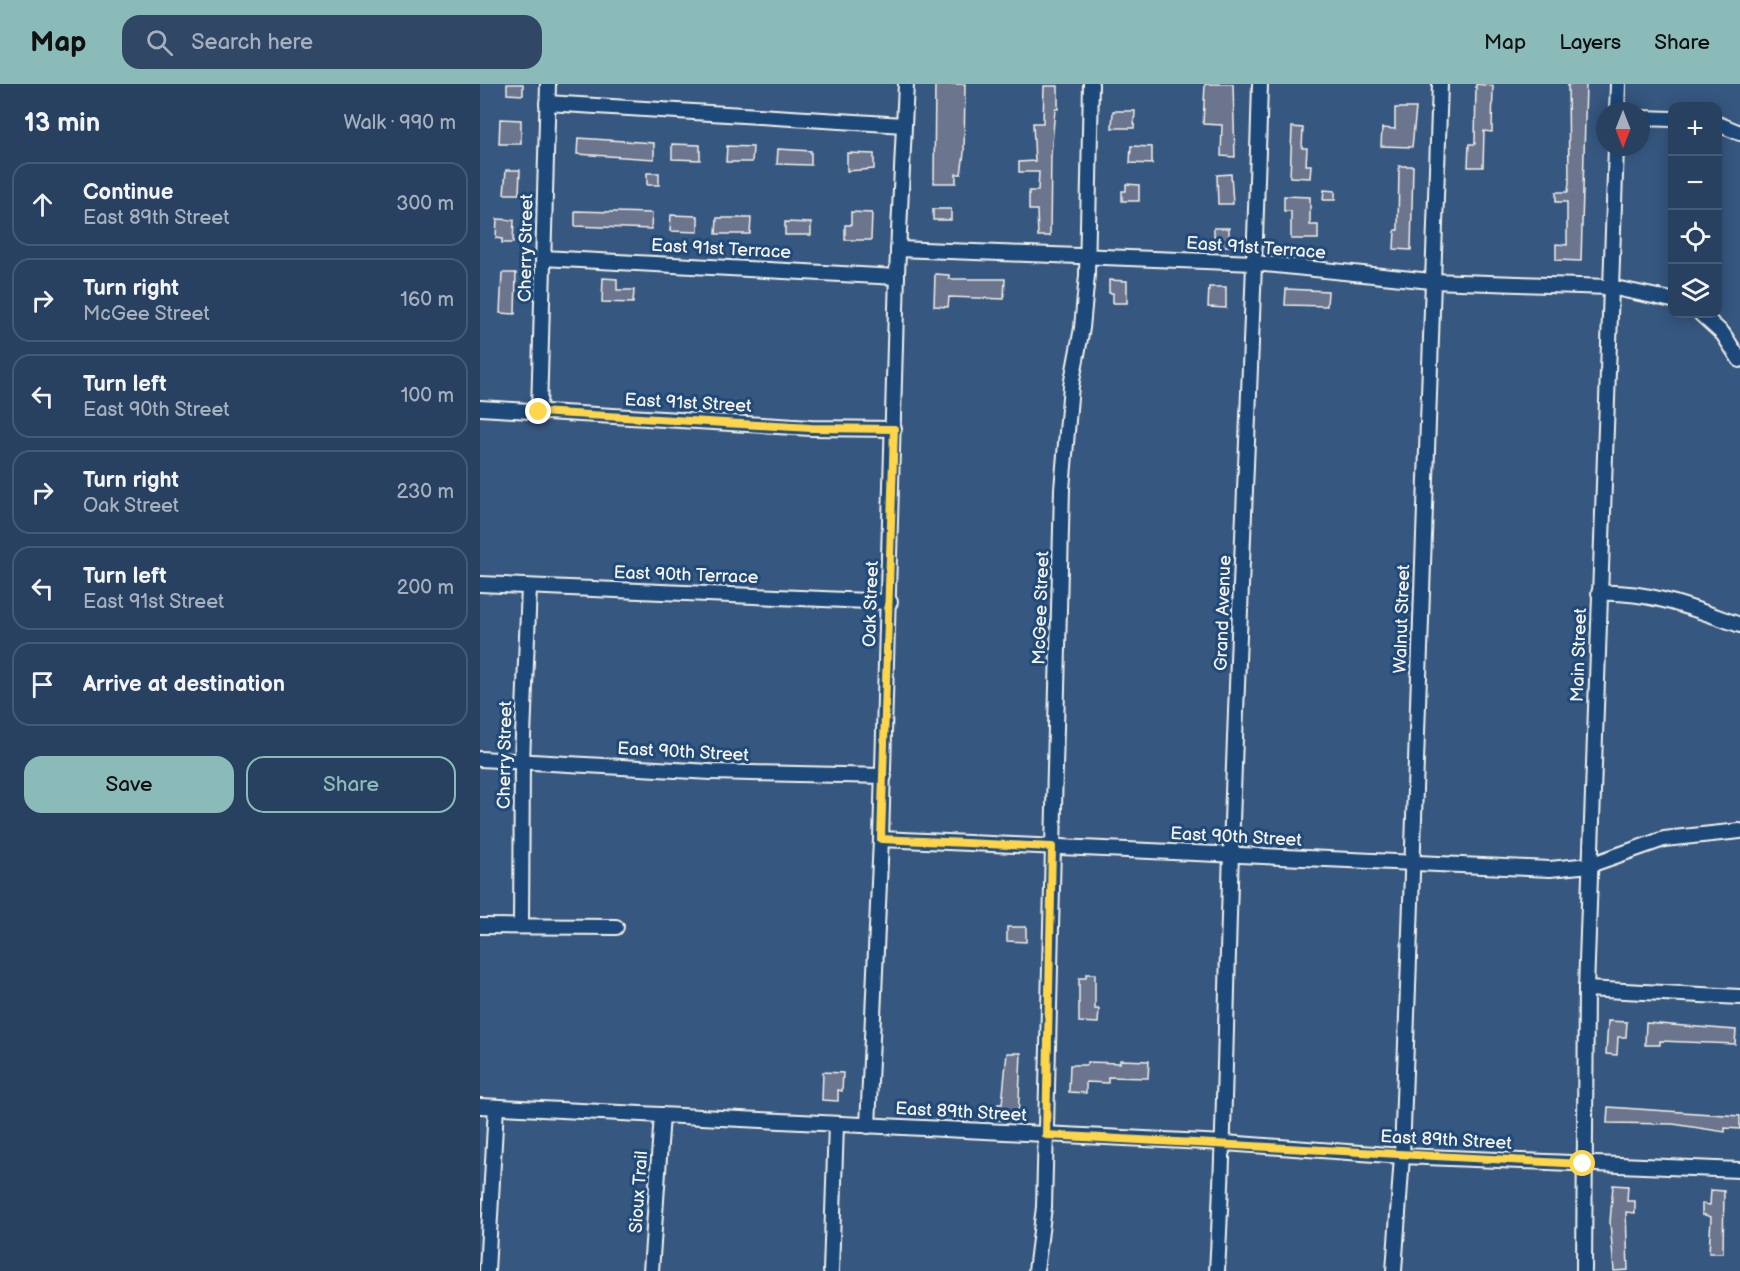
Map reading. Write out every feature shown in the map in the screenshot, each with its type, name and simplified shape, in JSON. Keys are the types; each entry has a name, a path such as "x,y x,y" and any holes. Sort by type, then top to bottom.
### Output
{"street":[{"name":"Cherry Street","path":"539,412 548,84"},
{"name":"Oak Street","path":"868,1126 884,776 897,277 906,84"},
{"name":"McGee Street","path":"1036,1271 1044,1206 1062,489 1071,386 1082,328 1087,256 1091,84"},
{"name":"Grand Avenue","path":"1217,1271 1225,1143 1231,855 1256,263 1260,84"},
{"name":"Walnut Street","path":"1394,1271 1401,1156 1431,281 1440,84"},
{"path":"1617,102 1618,84"},
{"path":"547,102 904,125"},
{"path":"1650,118 1668,119"},
{"path":"1722,126 1740,133"},
{"name":"Main Street","path":"1584,1271 1586,989 1616,156"},
{"name":"East 91st Terrace","path":"898,249 1256,263 1431,281 1611,287 1668,299"},
{"name":"East 91st Terrace","path":"543,258 897,277"},
{"path":"1705,318 1723,334 1740,360"},
{"name":"East 91st Street","path":"480,408 811,428 894,429"},
{"name":"East 90th Terrace","path":"480,584 890,602"},
{"name":"Cherry Street","path":"521,925 522,761 529,587"},
{"path":"1599,592 1657,596 1740,625"},
{"name":"East 90th Street","path":"480,759 711,772 884,776"},
{"name":"East 90th Street","path":"881,839 1550,869 1590,865 1664,839 1740,831"},
{"path":"480,926 616,927"},
{"path":"1586,989 1740,997"},
{"name":"East 89th Street","path":"480,1106 1225,1143 1401,1156 1740,1170"},
{"path":"487,1271 496,1107"},
{"name":"Sioux Trail","path":"651,1271 662,1115"},
{"path":"831,1271 836,1125"}],"building":[{"path":"507,84 523,84 523,95 507,94"},
{"path":"935,84 965,84 964,153 961,174 956,174 956,183 934,183"},
{"path":"1205,84 1233,84 1235,157 1221,156 1222,125 1203,124"},
{"path":"1476,84 1493,86 1492,132 1484,131 1483,167 1468,167 1469,144 1475,144"},
{"path":"1568,84 1586,84 1581,261 1556,260 1556,244 1567,245 1567,202 1556,202 1556,192 1568,192"},
{"path":"1044,86 1058,86 1058,109 1055,109 1051,155 1050,236 1038,236 1037,210 1029,210 1029,191 1038,191 1039,172 1019,172 1019,162 1035,161 1033,123 1043,123"},
{"path":"1395,108 1416,108 1412,147 1381,146 1382,128 1395,129"},
{"path":"1113,111 1135,111 1134,128 1112,128"},
{"path":"500,119 521,120 521,144 499,144"},
{"path":"1292,127 1303,128 1302,148 1307,148 1306,165 1311,165 1310,178 1290,177"},
{"path":"578,138 654,143 654,159 577,154"},
{"path":"672,144 700,145 700,160 672,159"},
{"path":"727,146 753,147 752,162 726,162"},
{"path":"1131,146 1152,147 1152,164 1130,163"},
{"path":"778,149 811,151 811,165 777,164"},
{"path":"847,153 874,154 874,169 847,171"},
{"path":"1399,166 1413,166 1411,250 1394,249 1395,230 1398,230"},
{"path":"506,170 520,170 519,194 504,194"},
{"path":"647,173 659,173 659,185 647,185"},
{"path":"1231,174 1233,204 1218,204 1217,175"},
{"path":"1126,184 1139,185 1139,201 1122,201 1122,191 1126,191"},
{"path":"1324,190 1335,191 1335,200 1323,200"},
{"path":"1284,196 1310,197 1310,225 1318,225 1318,239 1291,239 1291,211 1284,211"},
{"path":"933,209 951,209 951,220 933,220"},
{"path":"575,211 652,213 651,229 575,226"},
{"path":"851,212 872,213 871,240 845,240 845,225 851,225"},
{"path":"671,215 698,216 698,232 670,231"},
{"path":"717,218 751,218 750,234 716,234"},
{"path":"497,219 514,220 513,243 502,243 502,239 496,238"},
{"path":"785,222 811,223 811,235 785,235"},
{"path":"1214,228 1229,228 1229,246 1214,246"},
{"path":"502,273 516,273 515,314 500,313"},
{"path":"935,274 949,275 949,279 1005,279 1004,299 949,297 948,307 934,306"},
{"path":"603,278 617,279 617,290 634,290 633,303 602,302"},
{"path":"1109,280 1127,281 1127,303 1113,303 1113,293 1109,293"},
{"path":"1209,287 1226,287 1226,308 1208,307"},
{"path":"1286,289 1328,291 1327,306 1285,305"},
{"path":"1007,927 1026,927 1026,942 1007,941"},
{"path":"1086,974 1095,974 1095,1009 1099,1009 1098,1023 1079,1022 1079,978 1086,978"},
{"path":"1608,1021 1627,1022 1626,1037 1618,1037 1617,1055 1606,1054"},
{"path":"1646,1023 1736,1030 1735,1044 1660,1041 1660,1045 1645,1045"},
{"path":"1007,1053 1021,1053 1018,1121 998,1120 998,1104 1002,1104"},
{"path":"1120,1060 1149,1061 1148,1078 1108,1077 1108,1083 1086,1082 1086,1093 1069,1092 1070,1065 1087,1065 1087,1062 1120,1063"},
{"path":"823,1072 843,1073 842,1091 838,1090 838,1101 822,1100"},
{"path":"1608,1107 1740,1116 1740,1129 1725,1128 1725,1132 1673,1124 1607,1123"},
{"path":"1613,1185 1628,1186 1627,1201 1635,1201 1635,1213 1626,1212 1628,1270 1614,1271 1610,1222"},
{"path":"1711,1190 1724,1191 1723,1253 1709,1253 1711,1217 1702,1214 1702,1204 1710,1205"}],"route":[{"path":"539,412 811,428 894,429 881,839 1052,847 1046,1135 1225,1143 1401,1156 1583,1164"}]}
